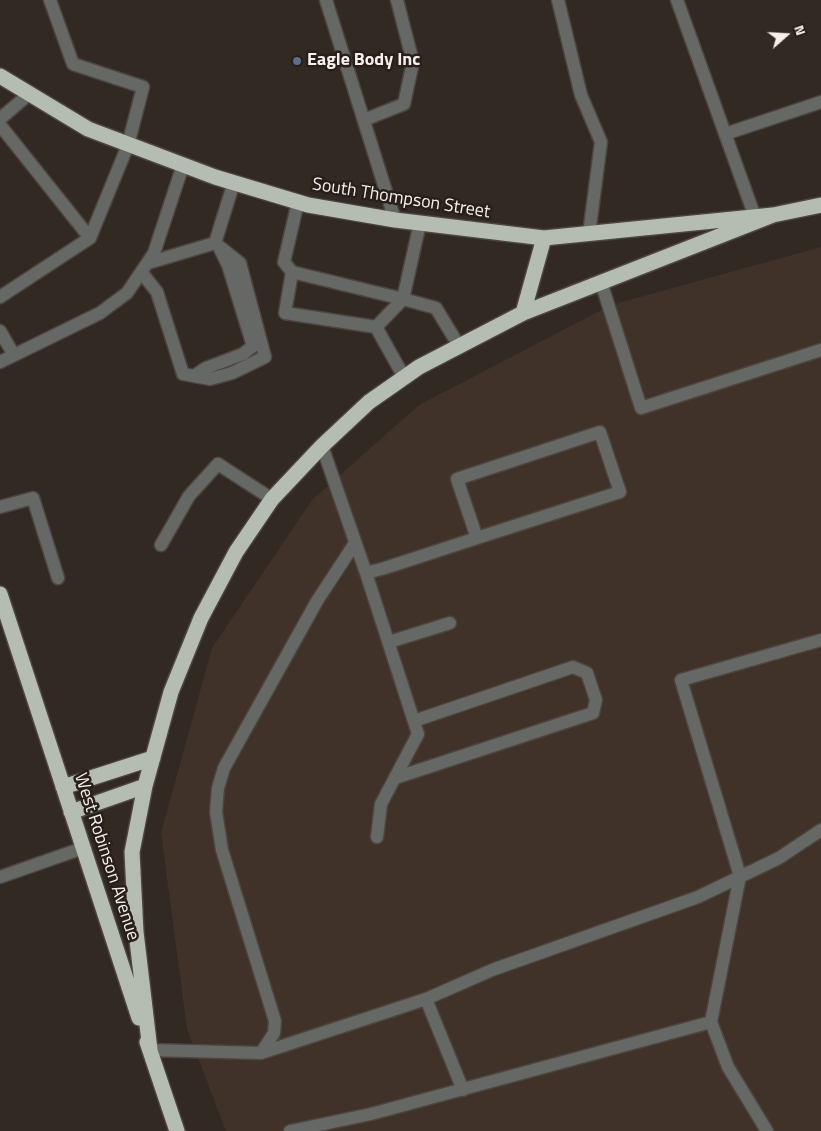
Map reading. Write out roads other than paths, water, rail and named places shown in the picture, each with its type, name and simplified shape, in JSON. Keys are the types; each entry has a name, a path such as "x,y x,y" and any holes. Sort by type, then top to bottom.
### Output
{"highway":[{"name":"South Thompson Street","path":"0,76 88,130 183,165 298,202 395,220 544,238 773,214 821,205"},
{"path":"150,1050 136,932 132,852 145,786 171,692 201,618 236,552 272,499 322,446 369,402 419,367 523,313 773,214"},
{"path":"523,313 544,238"},
{"name":"West Robinson Avenue","path":"0,594 176,1131"},
{"path":"63,787 153,758"},
{"path":"72,812 145,786"}],"street":[{"path":"0,297 90,238 128,144 144,87 73,64 50,0"},
{"path":"326,0 395,220"},
{"path":"364,120 404,104 413,62 397,0"},
{"path":"558,0 581,95 601,142 588,234"},
{"path":"677,0 755,216"},
{"path":"0,119 29,94"},
{"path":"725,134 821,102"},
{"path":"0,125 90,238"},
{"path":"0,362 100,314 127,293 154,253 183,165"},
{"path":"215,243 234,182"},
{"path":"298,202 284,262 292,272 436,308 459,346"},
{"path":"376,326 404,299 420,223"},
{"path":"145,268 215,243"},
{"path":"145,268 157,292 183,374 210,379 232,373 265,357 240,263 215,243"},
{"path":"292,272 286,313 376,326"},
{"path":"601,282 641,408 821,350"},
{"path":"376,326 404,377"},
{"path":"0,331 14,355"},
{"path":"366,574 620,492 600,432 457,479 477,538"},
{"path":"322,446 418,734 381,804 378,837"},
{"path":"161,545 189,496 218,464 272,499"},
{"path":"0,507 33,498 58,578"},
{"path":"261,1054 274,1033 275,1021 222,850 216,812 218,788 224,768 303,626 355,543"},
{"path":"388,642 450,623"},
{"path":"767,1131 728,1067 711,1022 740,876 681,680 821,640"},
{"path":"394,778 593,713 596,700 587,673 573,667 414,721"},
{"path":"150,1050 261,1054 426,999 492,970 698,897 779,858 821,830"},
{"path":"0,877 83,848"},
{"path":"426,999 463,1090"},
{"path":"290,1131 371,1114 711,1022"}],"place":[{"name":"Eagle Body Inc","path":"297,61"}]}
